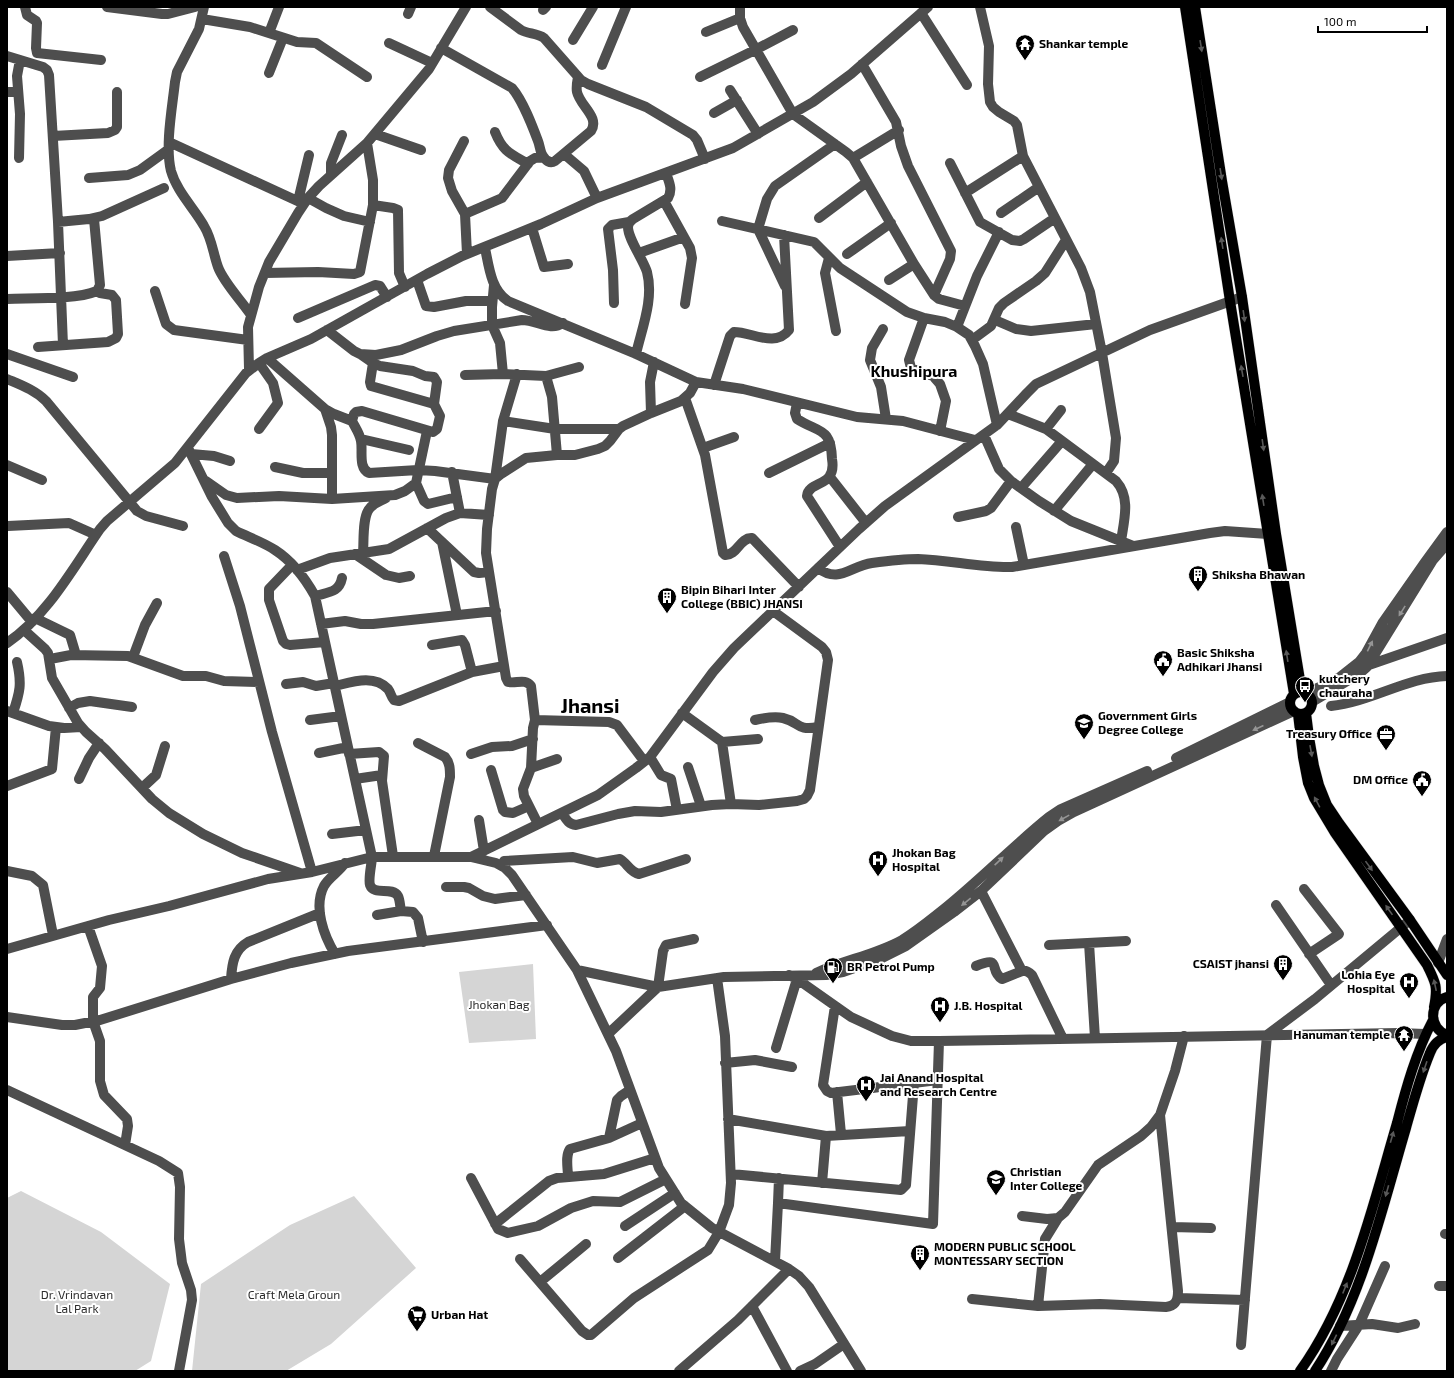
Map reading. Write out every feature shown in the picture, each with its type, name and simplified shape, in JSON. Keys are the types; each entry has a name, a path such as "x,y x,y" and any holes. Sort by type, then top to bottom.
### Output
{"main road":[{"path":"1185,7 1273,571 1300,703 1319,785 1327,805 1354,845 1410,920 1447,976"},
{"path":"1195,7 1242,297 1300,703 1302,757 1308,783 1314,798 1335,833 1427,965 1437,989 1433,1020 1439,1032 1447,1036"},
{"path":"1434,1007 1438,1002 1447,997"},
{"path":"1300,1371 1326,1330 1362,1243 1404,1097 1425,1034 1433,1020"},
{"path":"1315,1371 1340,1326 1371,1246 1415,1095 1430,1052 1436,1043 1447,1036"}],"street":[{"path":"25,7 27,15 37,23 37,53 101,60"},
{"path":"109,7 168,14 195,7"},
{"path":"204,7 202,19 195,38 177,72 169,146 171,171 175,181 205,226 218,267 251,315"},
{"path":"269,33 279,7"},
{"path":"250,369 248,327 259,287 264,273 304,201 375,134 432,62 466,7"},
{"path":"490,7 521,30 540,35 544,38 578,77 588,84 635,102 656,112 693,135 697,140 705,159"},
{"path":"573,40 592,7"},
{"path":"602,65 626,7"},
{"path":"740,7 740,18 743,27 793,114 853,158 914,264 934,295 965,306"},
{"path":"980,7 988,46 988,84 990,102 998,112 1014,121 1017,125 1023,156 1086,280 1102,353 1116,443 1114,461 1106,473"},
{"path":"7,643 24,630 64,584 107,521 190,451 250,369 263,360 311,339 467,254 532,228 597,198 733,148 813,102 862,64 925,9 967,86"},
{"path":"706,32 740,18"},
{"path":"202,19 250,27 297,42 316,43 366,77"},
{"path":"700,77 793,30"},
{"path":"269,73 283,38"},
{"path":"389,43 432,62"},
{"path":"441,48 512,88 518,96 538,140 543,157 549,162 553,163 594,127 593,119 580,100 577,92 578,77"},
{"path":"7,56 43,67 47,70 49,75 60,253 63,345"},
{"path":"19,158 20,114 17,76 20,60"},
{"path":"862,64 891,112 899,130 901,146 908,166 951,251 950,259 934,295"},
{"path":"730,90 758,134"},
{"path":"7,92 18,92"},
{"path":"53,136 108,132 115,130 117,127 117,92"},
{"path":"714,113 737,100"},
{"path":"853,158 899,130"},
{"path":"495,132 502,147 507,152 528,164"},
{"path":"375,134 421,150"},
{"path":"331,175 331,163 342,135"},
{"path":"464,141 449,170 448,178 452,191 465,214 467,254"},
{"path":"264,273 318,272 358,274 360,272 373,205 373,180 367,143"},
{"path":"787,292 758,229 767,199 775,186 835,144"},
{"path":"89,178 128,175 140,170 169,146"},
{"path":"169,146 304,201 339,214 370,222"},
{"path":"564,154 584,171 597,198"},
{"path":"304,201 309,155"},
{"path":"965,193 1023,156"},
{"path":"465,214 502,198 528,164 535,158 543,157"},
{"path":"950,163 980,222 1012,240 1020,241 1055,218"},
{"path":"614,303 613,270 608,229 612,225 629,222 668,198 671,193 671,188 666,173"},
{"path":"819,218 867,182"},
{"path":"1000,213 1039,187"},
{"path":"58,222 94,219 164,188"},
{"path":"664,201 690,248 692,258 685,304"},
{"path":"373,205 398,210 399,273 404,287"},
{"path":"7,299 62,297 91,294 97,291 100,285 94,219"},
{"path":"722,221 814,242 828,258 840,268 908,312 924,318 945,322 957,327 969,335 982,364 998,425"},
{"path":"629,222 628,227 630,234 647,273 649,290 648,307 636,354"},
{"path":"847,254 891,223"},
{"path":"532,228 544,267 568,264"},
{"path":"957,327 976,276 999,232"},
{"path":"714,385 730,336 734,332 770,339 778,338 786,333 789,326 784,235"},
{"path":"639,253 684,238"},
{"path":"972,340 987,331 999,308 1004,303 1045,273 1066,240"},
{"path":"485,248 494,285 501,296 508,301 636,354 696,382 743,390 858,417 903,421 975,440"},
{"path":"7,256 60,253"},
{"path":"828,258 825,273 836,331"},
{"path":"889,280 914,264"},
{"path":"417,280 426,306 434,307 466,301 492,301"},
{"path":"298,318 375,285 382,287 387,297"},
{"path":"494,285 492,325 500,343 503,374"},
{"path":"38,347 108,342 116,338 118,334 116,300 112,295 97,291"},
{"path":"156,291 166,324 174,330 248,340"},
{"path":"472,857 598,795 647,759 713,672 734,648 885,506 975,440 998,425 1036,384 1150,330 1242,297"},
{"path":"924,318 909,360 909,364 913,370 933,376 940,384 946,401 940,431"},
{"path":"360,354 376,355 401,350 454,331 511,321 530,320 551,327 558,326 563,323"},
{"path":"994,320 1016,329 1030,331 1096,324"},
{"path":"883,329 872,348 870,360 881,387 886,419"},
{"path":"327,330 354,351 373,363 386,368 413,371 425,376 434,377 437,382 434,404 440,419 435,431 433,432 362,411 356,412 352,421"},
{"path":"7,354 73,377"},
{"path":"263,360 325,409 352,421 361,439 363,467 365,471 369,473 418,470 452,472 495,479 526,458 574,455 598,450 610,442 619,429"},
{"path":"259,429 278,403 273,383 263,360"},
{"path":"651,413 650,382 654,362"},
{"path":"373,363 370,382 371,386 434,404"},
{"path":"465,375 517,374 546,376 579,367"},
{"path":"517,374 503,421 495,479 492,489 486,538 486,553 506,678 508,682 512,683 525,681 531,686 535,720 532,739 531,768 523,788 524,796 538,824"},
{"path":"546,376 552,398 557,455"},
{"path":"7,379 30,389 46,401 140,514 183,526"},
{"path":"503,421 555,429 619,429 651,413 681,401 685,398 696,382"},
{"path":"685,398 703,448 723,553 725,555 731,554 746,540 752,538 798,587"},
{"path":"797,403 795,413 797,419 820,430 826,435 830,443 833,470 830,477 810,489 806,496 840,547"},
{"path":"325,409 332,435 332,499"},
{"path":"1046,429 1061,410"},
{"path":"1008,414 1046,429 1106,473 1122,487 1126,503 1121,541"},
{"path":"427,431 416,483 424,501 428,504 457,497"},
{"path":"984,435 999,469 1021,488 1071,520 1134,546"},
{"path":"703,448 734,437"},
{"path":"361,439 409,450"},
{"path":"1021,488 1062,441"},
{"path":"769,473 830,443"},
{"path":"190,451 230,461"},
{"path":"190,451 212,497 231,527 236,531 273,549 295,567 315,596 372,856 370,886 373,889 392,891 396,893 399,897 401,911"},
{"path":"1054,510 1093,464"},
{"path":"7,465 42,480"},
{"path":"275,467 307,473 332,473"},
{"path":"452,472 460,513"},
{"path":"830,477 866,523"},
{"path":"205,480 231,497 279,496 332,499 389,496"},
{"path":"958,518 986,511 991,508 1012,481"},
{"path":"359,554 366,517 372,506 389,496 405,491 416,483"},
{"path":"325,642 290,645 283,641 269,600 269,589 295,567 330,558 389,549 446,518 460,513 489,515"},
{"path":"8,526 69,523 96,535"},
{"path":"1016,527 1024,565"},
{"path":"427,528 474,572 489,572"},
{"path":"818,568 825,573 838,575 861,565 909,559 990,567 1012,567 1226,531 1268,534"},
{"path":"1363,664 1366,653 1383,622 1447,532"},
{"path":"442,542 457,615"},
{"path":"1363,664 1433,560 1447,544"},
{"path":"359,554 386,575 399,578 410,576"},
{"path":"224,556 240,606 307,873"},
{"path":"315,596 336,590 341,584 342,578"},
{"path":"7,592 33,620 70,635 76,655"},
{"path":"133,657 145,625 157,603"},
{"path":"321,624 345,621 373,624 496,611"},
{"path":"562,813 568,822 576,826 635,811 661,812 701,806 731,804 767,805 804,799 810,790 828,660 826,652 822,647 773,612"},
{"path":"24,630 48,653 52,678 81,727 99,743 160,806 202,834 242,853 307,873"},
{"path":"576,970 658,987 717,978 793,977 834,974 880,959 906,946 981,891 1044,831 1058,821 1300,703 1363,664 1447,638"},
{"path":"432,645 462,640 465,645 472,672"},
{"path":"50,659 76,655 128,656 183,676 206,676 224,681 259,682"},
{"path":"17,662 20,675 20,690 10,712 56,727 81,727"},
{"path":"286,684 304,682 316,686 363,680 372,681 388,689 394,700 399,701 472,672 504,666"},
{"path":"1331,706 1349,703 1420,680 1447,676"},
{"path":"69,708 83,701 132,707"},
{"path":"813,975 828,968 881,950 902,940 925,924 976,882 1040,824 1061,809 1300,703"},
{"path":"682,713 722,742 758,739"},
{"path":"310,720 341,716"},
{"path":"755,720 781,717 804,728 818,727"},
{"path":"535,720 609,722 617,725 661,775 671,779 677,810"},
{"path":"7,786 52,769 56,727"},
{"path":"471,754 492,747 512,746 532,739"},
{"path":"722,742 731,804"},
{"path":"78,779 99,743"},
{"path":"418,743 445,757 448,760 450,768 450,777 434,856"},
{"path":"142,788 156,775 165,746"},
{"path":"319,753 349,751 382,753 384,756 382,775 393,856"},
{"path":"531,768 557,759"},
{"path":"688,768 701,806"},
{"path":"491,770 503,810 505,812 513,813 529,806"},
{"path":"355,779 382,775"},
{"path":"479,820 484,850"},
{"path":"332,834 366,830"},
{"path":"501,842 505,864 576,970 608,1034 616,1051 659,1168 681,1203 712,1228 789,1269 799,1276 808,1287 861,1371"},
{"path":"7,949 53,935 268,879 307,873 372,856 472,857 505,864 573,857 597,863 620,859 632,871 639,874 686,859"},
{"path":"335,954 324,934 320,912 321,894 324,886 341,870 345,863"},
{"path":"7,871 32,876 43,885 53,935"},
{"path":"446,887 469,888 483,896 495,899 526,895"},
{"path":"1304,889 1339,934 1309,954"},
{"path":"981,891 1022,971"},
{"path":"1276,905 1331,986"},
{"path":"377,915 408,910 416,914 423,942"},
{"path":"231,979 232,962 241,946 320,912"},
{"path":"1241,1345 1267,1035 1331,986 1410,920"},
{"path":"88,926 102,966 100,988 93,997 93,1021 100,1041 101,1088 109,1100 127,1118 128,1126 125,1145"},
{"path":"7,1017 62,1025 75,1025 291,963 335,954 547,926"},
{"path":"608,1034 658,987 663,950 666,945 694,939"},
{"path":"1438,963 1447,939"},
{"path":"1050,945 1126,941"},
{"path":"1089,943 1095,1038"},
{"path":"976,966 990,961 998,976 1002,979 1026,970 1032,975 1062,1039"},
{"path":"793,977 851,1016 892,1036 911,1041 1399,1033 1425,1034"},
{"path":"776,1048 793,977"},
{"path":"520,1259 582,1332 585,1335 591,1335 634,1298 702,1255 712,1245 719,1232 729,1205 731,1193 725,1036 717,978"},
{"path":"835,1006 823,1085 827,1091 831,1093 938,1080"},
{"path":"1038,1306 1045,1239 1058,1218 1065,1212 1098,1165 1141,1136 1151,1127 1160,1115 1175,1071 1184,1036"},
{"path":"778,1203 933,1224 939,1041"},
{"path":"725,1063 755,1060 792,1067"},
{"path":"731,1174 897,1190 904,1188 906,1185 914,1083"},
{"path":"7,1090 125,1145 173,1169 178,1173 179,1239 182,1263 191,1290 192,1300 179,1371"},
{"path":"609,1138 617,1100 630,1090"},
{"path":"837,1092 841,1134"},
{"path":"972,1299 1038,1306 1100,1304 1171,1307 1178,1298 1178,1291 1160,1115"},
{"path":"728,1119 826,1136 910,1131"},
{"path":"568,1177 567,1157 570,1148 609,1138 642,1123"},
{"path":"822,1182 826,1136"},
{"path":"495,1224 549,1181 557,1178 604,1174 655,1158"},
{"path":"471,1178 498,1229 508,1233 538,1226 571,1208 593,1201 620,1202 666,1179"},
{"path":"775,1262 779,1178"},
{"path":"625,1226 675,1193"},
{"path":"618,1258 685,1206"},
{"path":"1022,1216 1047,1219 1058,1218"},
{"path":"1172,1227 1211,1228"},
{"path":"540,1282 586,1244"},
{"path":"1331,1371 1359,1325 1385,1266"},
{"path":"679,1371 738,1320 789,1269"},
{"path":"1178,1298 1245,1300"},
{"path":"752,1306 787,1371"},
{"path":"1340,1326 1372,1324 1398,1328 1415,1324"},
{"path":"800,1371 815,1364 844,1344"}],"green space":[{"name":"Jhokan Bag","path":"533,964 536,1039 469,1043 459,972"},
{"name":"Dr. Vrindavan Lal Park","path":"21,1191 101,1232 170,1284 151,1361 135,1371 7,1371 7,1198"},
{"name":"Craft Mela Groun","path":"354,1196 416,1268 331,1344 286,1371 192,1371 201,1284 290,1225"}],"place":[{"name":"Shankar temple","path":"1025,61"},
{"name":"Shiksha Bhawan","path":"1198,592"},
{"name":"Bipin Bihari Inter College (BBIC) JHANSI","path":"667,614"},
{"name":"Basic Shiksha Adhikari Jhansi","path":"1163,677"},
{"name":"kutchery chauraha","path":"1305,703"},
{"name":"Government Girls Degree College","path":"1084,740"},
{"name":"Treasury Office","path":"1386,751"},
{"name":"DM Office","path":"1422,797"},
{"name":"Jhokan Bag Hospital","path":"878,877"},
{"name":"CSAIST jhansi","path":"1283,981"},
{"name":"BR Petrol Pump","path":"833,984"},
{"name":"Lohia Eye Hospital","path":"1409,999"},
{"name":"J.B. Hospital","path":"940,1023"},
{"name":"Hanuman temple","path":"1404,1052"},
{"name":"Jai Anand Hospital and Research Centre","path":"866,1102"},
{"name":"Christian Inter College","path":"996,1196"},
{"name":"MODERN PUBLIC SCHOOL MONTESSARY SECTION","path":"920,1271"},
{"name":"Urban Hat","path":"417,1332"}],"district":[{"name":"Khushipura","path":"914,371"},
{"name":"Jhansi","path":"590,706"}]}
